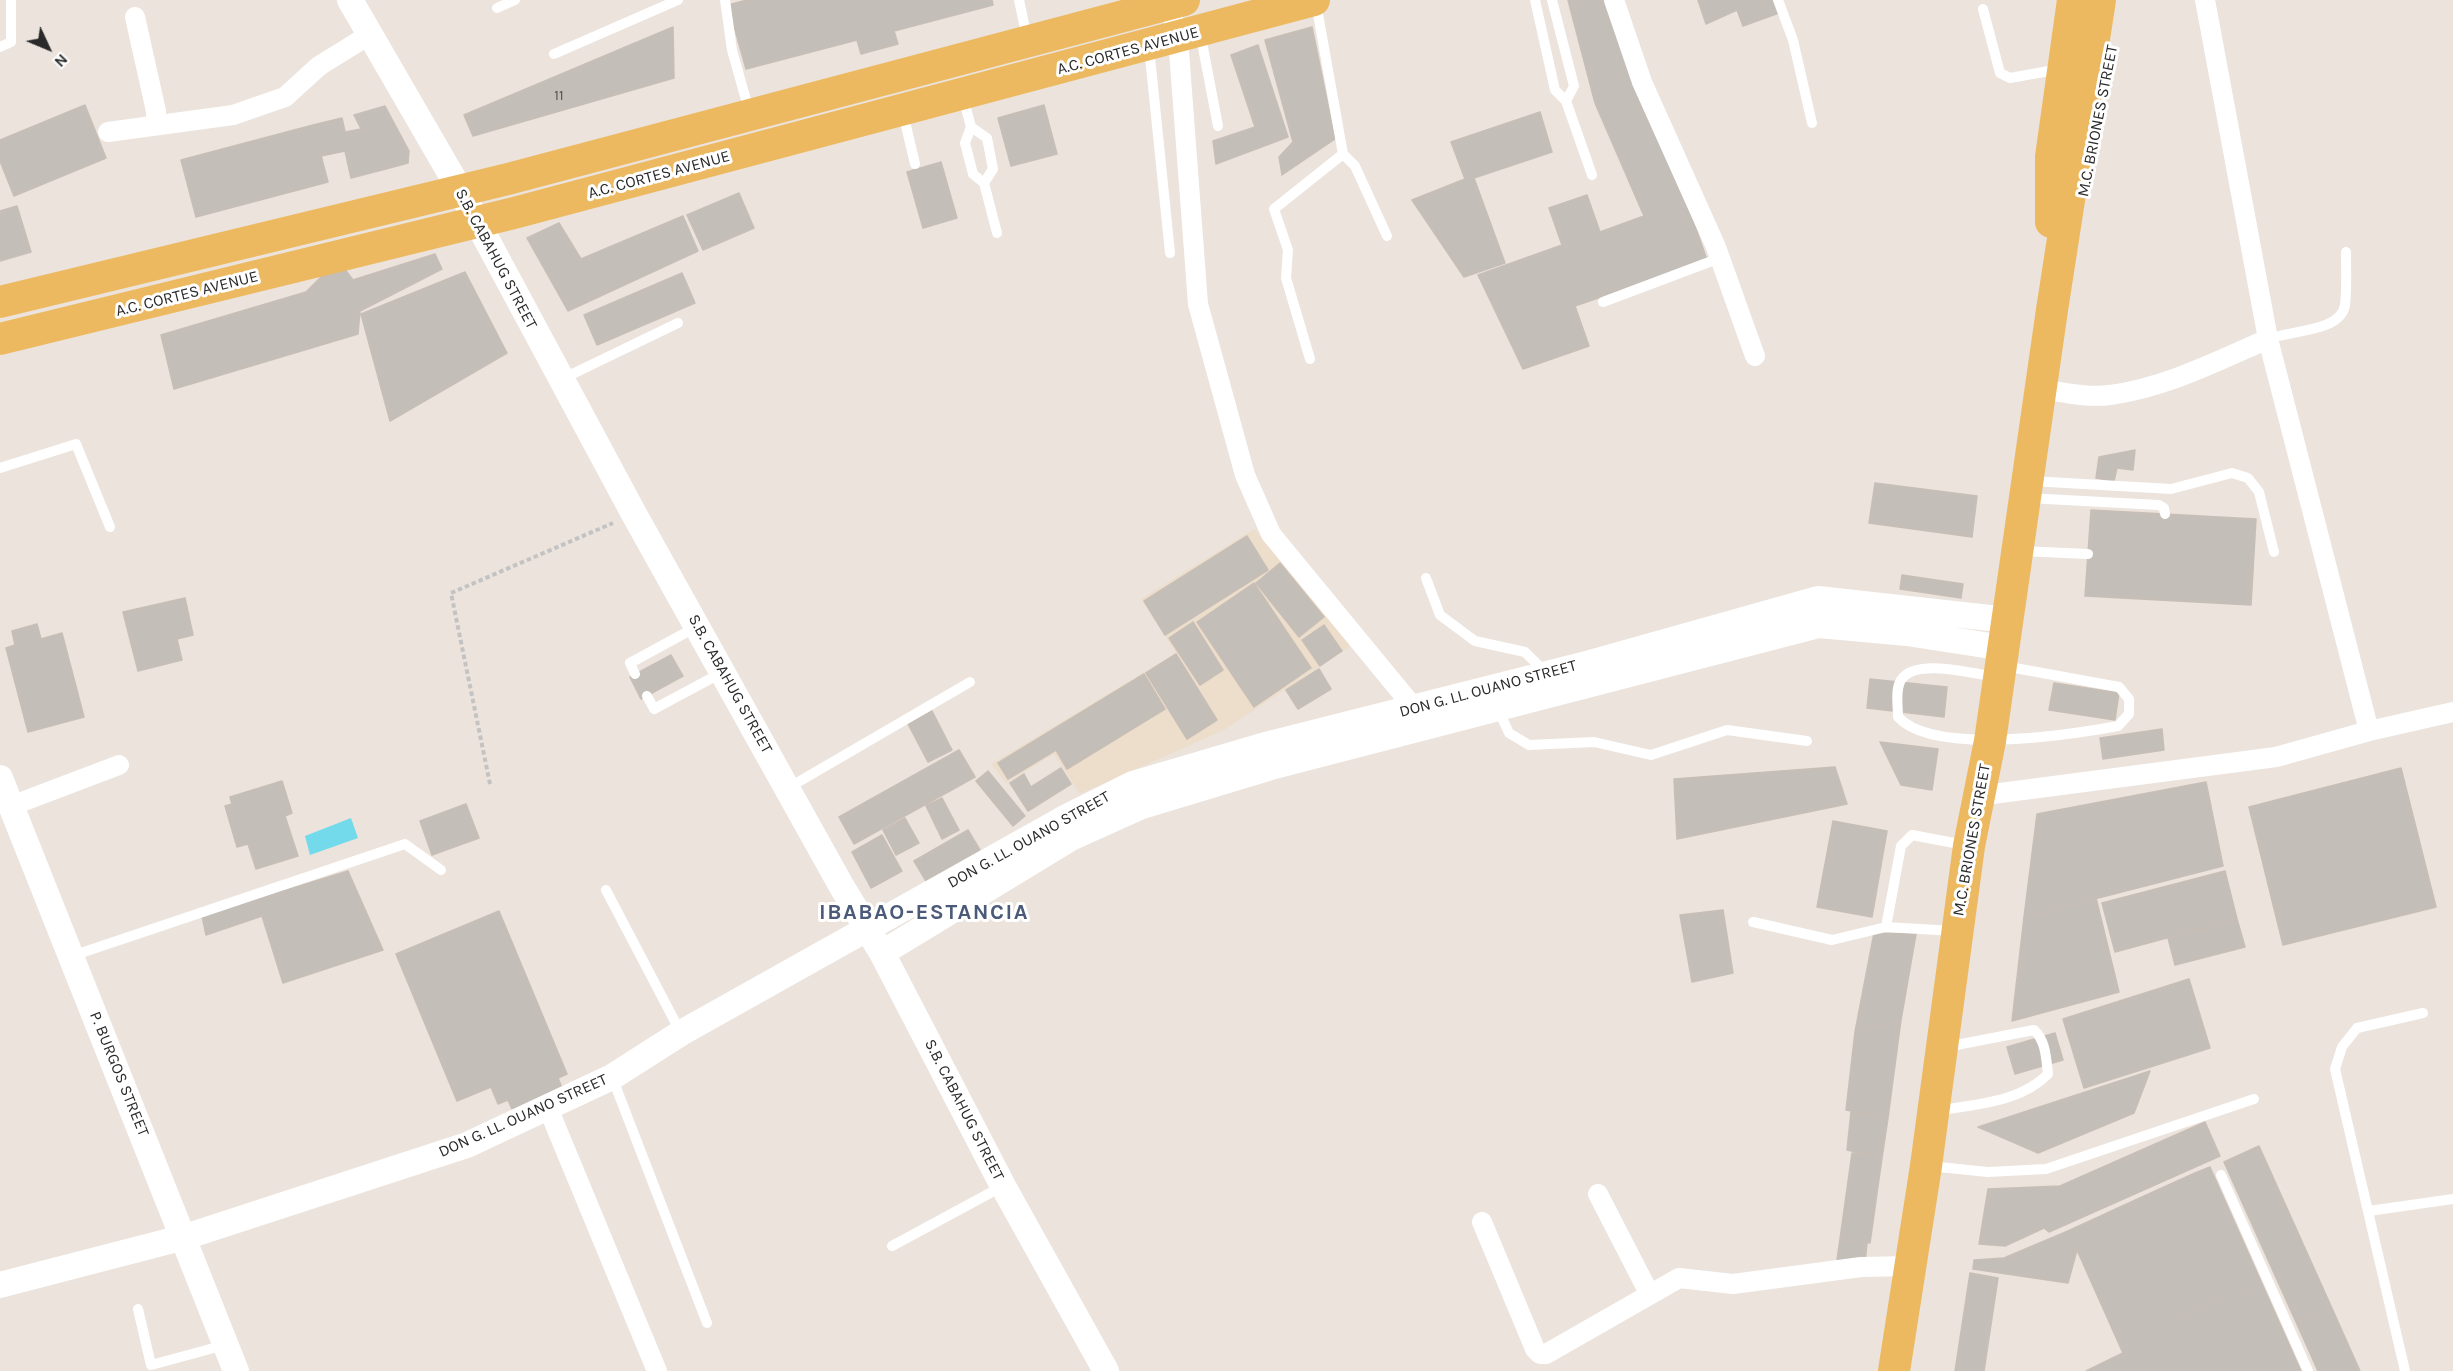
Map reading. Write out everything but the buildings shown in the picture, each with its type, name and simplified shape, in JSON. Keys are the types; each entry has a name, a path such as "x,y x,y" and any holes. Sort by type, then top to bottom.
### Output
{"main road":[{"name":"A.C. CORTES AVENUE","path":"0,339 475,221 963,95 1159,31 1315,0"},
{"name":"M.C. BRIONES STREET","path":"2052,310 2051,157 2073,0"},
{"name":"M.C. BRIONES STREET","path":"1894,1371 1926,1166 1969,846 1977,796 1990,741 2025,489 2100,0"},
{"name":"M.C. BRIONES STREET","path":"2052,310 2092,169 2121,0"},
{"name":"A.C. CORTES AVENUE","path":"1159,31 1179,1"},
{"name":"A.C. CORTES AVENUE","path":"0,302 460,190 1028,41 1159,31"},
{"path":"764,111 785,142"},
{"path":"138,268 147,304"}],"street":[{"name":"S.B. CABAHUG STREET","path":"350,0 460,190 634,514 882,953 1003,1186 1106,1371"},
{"path":"1614,0 1641,82 1720,258 1755,356"},
{"path":"2205,0 2268,339 2368,731"},
{"path":"135,17 156,111 156,125"},
{"path":"1159,31 1198,304 1245,475 1271,534 1415,709"},
{"path":"108,132 233,115 285,97 319,66 369,35"},
{"path":"2040,389 2084,395 2109,395 2169,381 2268,339"},
{"name":"DON G. LL. OUANO STREET","path":"1322,742 1497,707 1593,672 1819,625 1907,633 2003,653"},
{"name":"DON G. LL. OUANO STREET","path":"0,1285 185,1237 467,1144 612,1077 681,1033 867,929 1067,828 1142,806 1415,709 1546,673 1593,672"},
{"path":"1977,796 2276,757 2368,731 2453,712"},
{"path":"11,806 119,765"},
{"name":"P. BURGOS STREET","path":"0,778 237,1371"},
{"name":"DON G. LL. OUANO STREET","path":"882,953 1067,828"},
{"path":"548,1108 657,1371"},
{"path":"1598,1194 1649,1293"},
{"path":"1482,1222 1535,1349 1540,1354 1546,1354 1649,1293 1679,1278 1733,1284 1861,1267 1910,1266"}],"lane":[{"path":"0,47 11,42 11,0"},
{"path":"497,8 514,0"},
{"path":"554,54 678,0"},
{"path":"725,0 732,50 764,111"},
{"path":"1019,0 1028,41"},
{"path":"1315,0 1343,154 1354,166 1387,236"},
{"path":"1535,0 1555,90 1566,101 1592,175"},
{"path":"1552,0 1574,86 1566,101"},
{"path":"1778,0 1793,40 1812,123"},
{"path":"1983,9 2000,73 2010,78 2064,68"},
{"path":"1540,23 1557,18"},
{"path":"1159,31 1218,126"},
{"path":"1159,31 1170,253"},
{"path":"963,95 971,127 965,142 973,174 984,183 997,233"},
{"path":"902,110 915,164"},
{"path":"971,127 987,138 993,169 984,183"},
{"path":"1310,359 1286,278 1288,250 1274,209 1343,154"},
{"path":"2268,339 2285,332 2329,326 2340,317 2345,307 2346,252"},
{"path":"1603,302 1720,258"},
{"path":"561,379 678,323"},
{"path":"0,468 76,444 110,527"},
{"path":"2025,489 2171,489 2232,473 2248,478 2259,492 2274,552"},
{"path":"2025,489 2159,505 2164,508 2165,514"},
{"path":"2017,551 2088,554"},
{"path":"1426,578 1440,615 1475,641 1525,652 1546,673"},
{"path":"635,674 630,663 698,626"},
{"path":"2003,653 2119,687 2129,699 2131,706 2125,721 2118,726 1990,741 1937,735 1907,727 1898,717 1899,684 1902,677 1918,669 2003,653"},
{"path":"647,696 654,709 723,672"},
{"path":"787,788 970,682"},
{"path":"1497,707 1509,733 1529,745 1594,742 1651,755 1727,730 1807,741"},
{"path":"1886,927 1901,846 1912,835 1969,846"},
{"path":"71,956 405,844 441,870"},
{"path":"606,890 681,1033"},
{"path":"1753,922 1832,939 1886,927 1957,932"},
{"path":"2405,1371 2334,1069 2342,1047 2357,1028 2422,1012"},
{"path":"1933,1112 2022,1094 2037,1085 2048,1074 2043,1044 2034,1030 1941,1048"},
{"path":"612,1077 707,1323"},
{"path":"1926,1166 1988,1172 2046,1168 2254,1099"},
{"path":"2220,1175 2308,1371"},
{"path":"892,1246 1003,1186"},
{"path":"2369,1211 2453,1199"},
{"path":"138,1309 151,1365 225,1345"}],"path":[{"path":"490,784 451,593 634,514"}],"shaded area":[{"path":"1254,529 1352,645 1224,730 1080,794 1054,754 1006,783 991,764 1176,653 1141,599"}],"water":[{"path":"351,818 358,838 310,855 305,836"}],"district":[{"name":"IBABAO-ESTANCIA","path":"924,913"}]}
